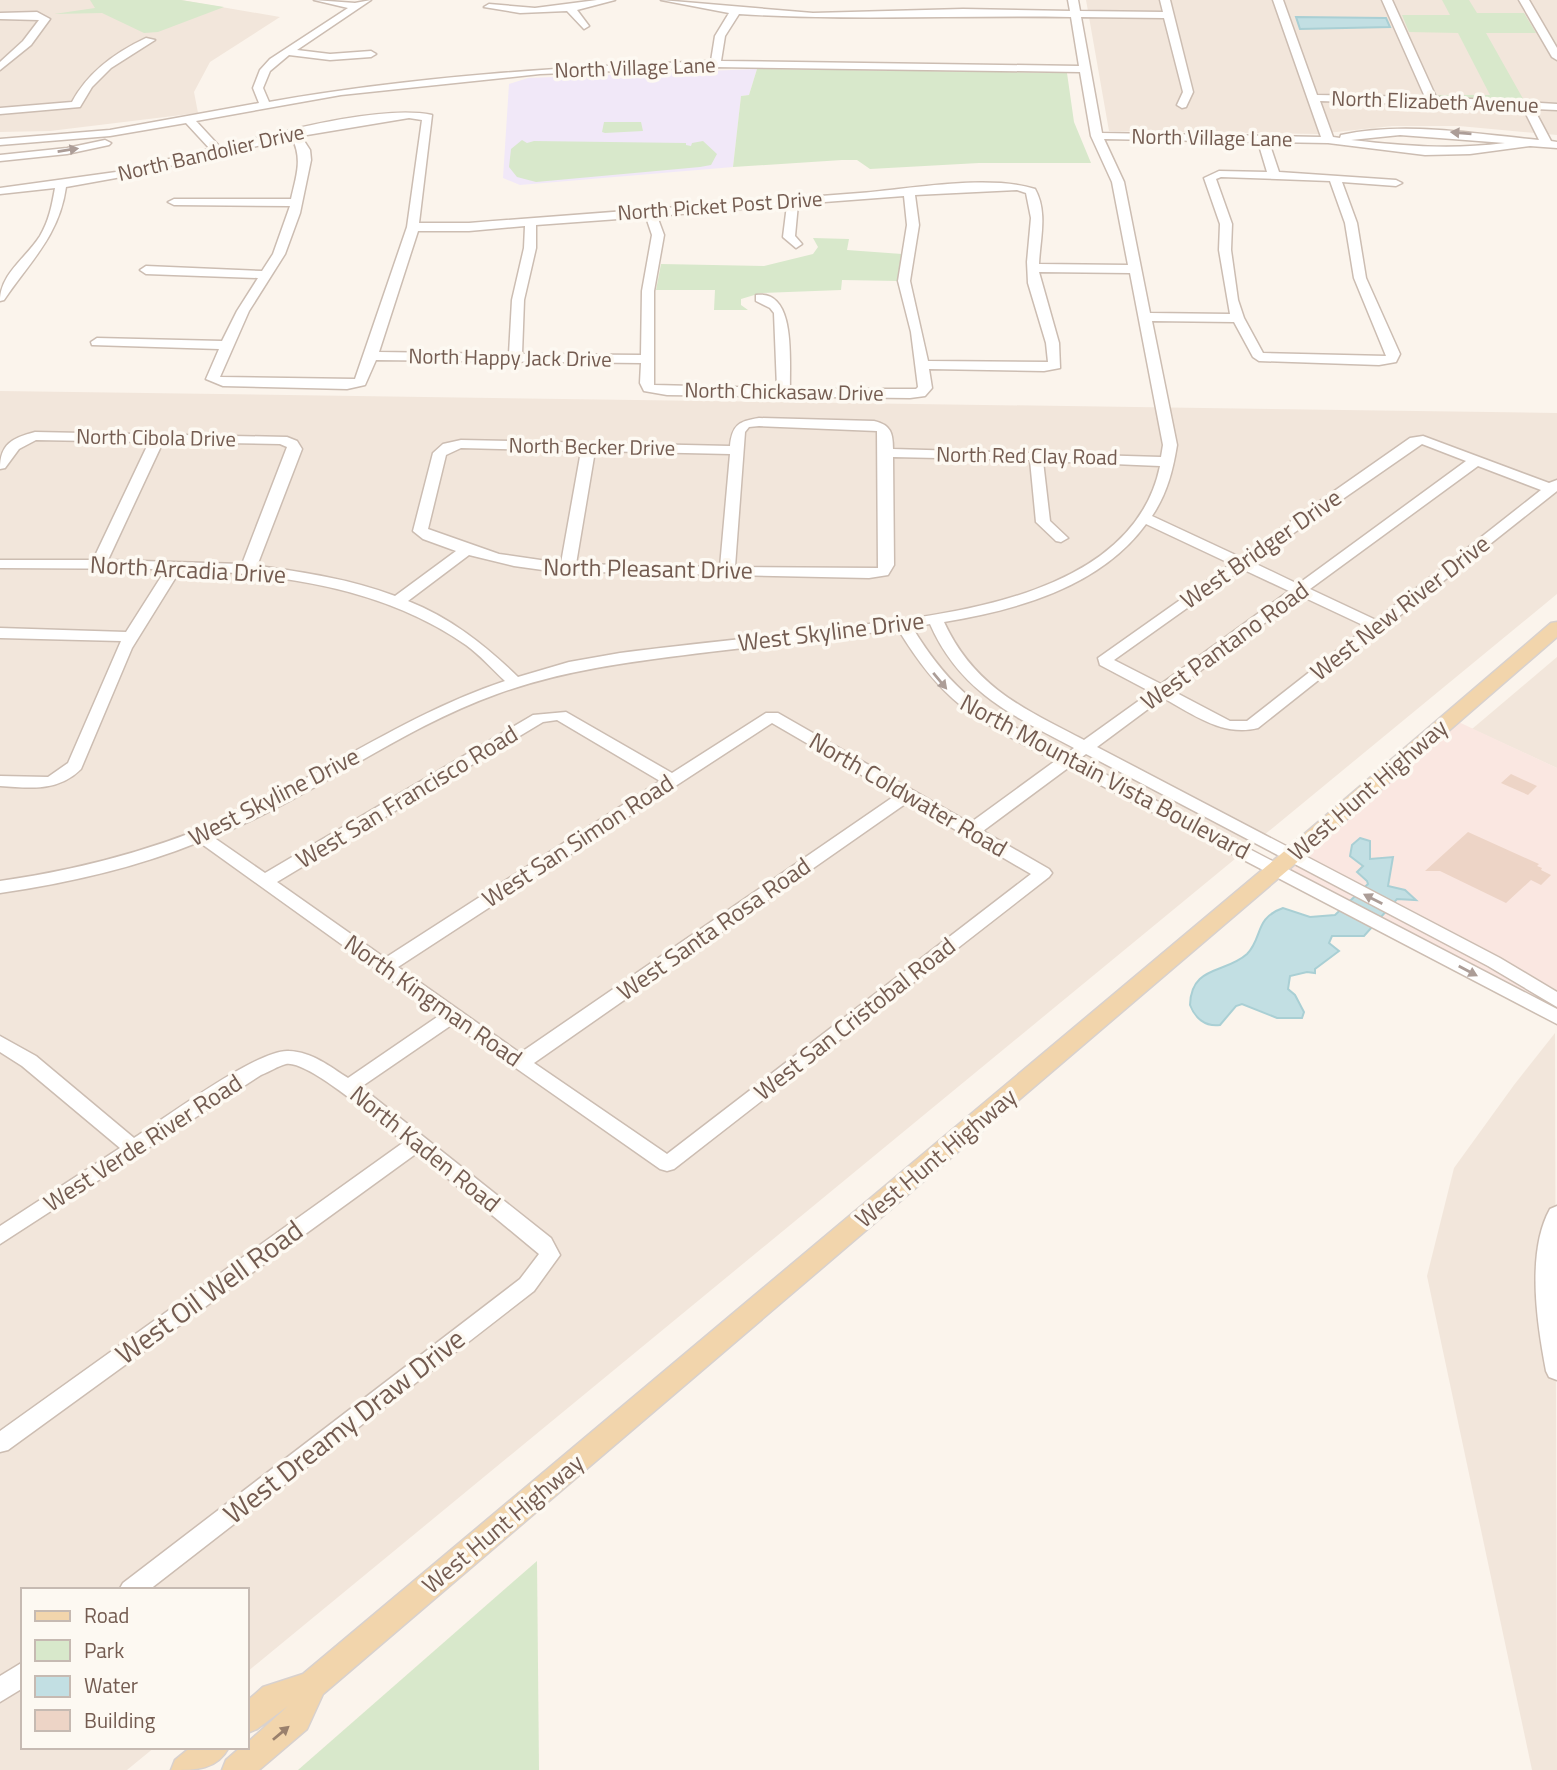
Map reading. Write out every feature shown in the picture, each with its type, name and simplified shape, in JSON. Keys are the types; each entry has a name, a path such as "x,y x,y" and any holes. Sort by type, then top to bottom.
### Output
{"main road":[{"name":"West Hunt Highway","path":"248,1718 273,1697 312,1685 1293,855 1557,627"},
{"name":"West Hunt Highway","path":"237,1770 297,1719 312,1685"},
{"path":"186,1770 212,1749"}],"street":[{"path":"319,0 361,3"},
{"path":"489,7 526,11 570,8 610,0"},
{"path":"1029,0 1031,13"},
{"name":"West Skyline Drive","path":"0,887 85,873 177,846 247,815 444,710 516,682 573,666 630,656 935,620 1005,604 1057,585 1101,560 1129,539 1157,500 1167,473 1170,445 1118,182 1097,136 1073,0"},
{"path":"1165,0 1188,92 1182,105"},
{"path":"1278,0 1328,140"},
{"path":"1387,0 1432,100"},
{"path":"1524,0 1557,57"},
{"path":"675,1 736,11 813,12 925,8 1169,15"},
{"path":"265,104 260,96 261,79 265,70 287,52 361,3"},
{"path":"570,8 583,26"},
{"path":"716,64 716,42 719,33 736,11"},
{"path":"0,16 44,16 36,32 0,66"},
{"path":"3,114 76,105 92,81 136,46 150,40"},
{"path":"287,52 330,57 371,54"},
{"name":"North Village Lane","path":"0,142 110,133 341,92 501,74 620,66 716,64 1085,69"},
{"name":"North Elizabeth Avenue","path":"1313,98 1432,100 1557,107"},
{"path":"1527,106 1552,145"},
{"name":"North Bandolier Drive","path":"0,191 117,174 295,134 423,114 428,117 428,122 413,227"},
{"path":"190,120 217,150"},
{"name":"North Village Lane","path":"0,158 92,146 190,120"},
{"name":"North Village Lane","path":"1328,140 1372,133 1422,131 1474,134 1552,145"},
{"path":"295,134 304,150 305,160 296,203 279,254 243,311 213,379 346,385 360,382 372,356 413,227"},
{"name":"North Village Lane","path":"1097,136 1328,140 1425,152 1470,151 1528,143"},
{"path":"1262,139 1274,175"},
{"path":"1335,178 1351,223 1360,278 1394,354 1391,359 1259,357 1238,318 1227,273 1226,224 1210,178 1274,175 1335,178 1396,183"},
{"path":"0,297 10,281 37,252 55,221 61,184"},
{"name":"North Picket Post Drive","path":"413,227 469,226 962,188 1027,189 1034,196 1036,234 1033,268"},
{"path":"909,192 913,225 905,261 904,281 917,332 921,365 1055,365 1046,319 1038,300 1033,268 1134,269"},
{"path":"792,200 793,214 789,237 796,244"},
{"path":"174,202 296,203"},
{"path":"647,359 648,291 658,235 650,211"},
{"path":"514,358 518,296 523,267 533,239 530,221"},
{"path":"146,270 266,275"},
{"path":"760,298 775,305 780,313 784,391"},
{"path":"1143,317 1238,318"},
{"path":"97,342 227,345"},
{"name":"North Happy Jack Drive","path":"372,356 647,359"},
{"name":"North Chickasaw Drive","path":"647,359 649,388 667,391 919,393 925,388 921,365"},
{"path":"727,572 738,431 745,424 848,424 882,428 886,433 886,453"},
{"name":"North Cibola Drive","path":"0,465 11,445 20,439 35,436 282,440 292,444 295,449 248,569"},
{"path":"98,565 158,438"},
{"name":"West Bridger Drive","path":"1162,692 1106,662 1106,658 1415,441 1423,440 1477,460"},
{"name":"North Becker Drive","path":"420,531 440,453 447,447 461,444 737,450"},
{"path":"568,568 589,447"},
{"name":"North Red Clay Road","path":"886,453 1168,462"},
{"name":"North Pleasant Drive","path":"420,531 466,550 510,563 568,568 727,572 883,572 887,565 886,453"},
{"path":"1036,456 1043,522 1061,538"},
{"path":"1477,460 1554,486"},
{"name":"West Pantano Road","path":"971,831 1069,762 1477,460"},
{"name":"West New River Drive","path":"1162,692 1226,725 1252,725 1554,486"},
{"path":"1145,518 1377,626"},
{"path":"397,603 466,550"},
{"name":"North Arcadia Drive","path":"0,564 248,569 285,573 343,586 423,613 471,642 516,682"},
{"path":"0,781 53,782 66,777 75,765 130,637 175,567"},
{"name":"North Mountain Vista Boulevard","path":"935,620 948,650 963,670 1013,709 1494,962 1557,1001"},
{"name":"North Mountain Vista Boulevard","path":"903,624 928,665 950,693 987,719 1557,1017"},
{"path":"0,634 130,637"},
{"name":"West San Francisco Road","path":"265,881 538,718 560,715 671,780"},
{"name":"West San Simon Road","path":"385,967 772,716"},
{"name":"North Coldwater Road","path":"772,716 1043,873"},
{"name":"West Santa Rosa Road","path":"520,1063 908,794"},
{"name":"North Kingman Road","path":"201,836 667,1164"},
{"name":"West San Cristobal Road","path":"667,1164 1043,873"},
{"path":"348,1087 453,1015"},
{"path":"5,1052 134,1149"},
{"name":"North Kaden Road","path":"289,1058 304,1060 348,1087 544,1244 550,1255"},
{"name":"West Verde River Road","path":"0,1236 254,1070 289,1058"},
{"name":"West Oil Well Road","path":"0,1443 418,1142"},
{"path":"1557,1214 1545,1267 1548,1312 1557,1371"},
{"name":"West Dreamy Draw Drive","path":"134,1588 527,1285 550,1255"},
{"path":"0,1691 21,1675"}],"shaded area":[{"path":"0,0 181,0 280,17 210,62 194,92 198,113 50,131 0,132"},
{"path":"1086,0 1557,0 1557,135 1459,126 1392,126 1318,134 1109,131"},
{"path":"757,69 749,95 741,96 733,167 520,185 503,178 509,84 528,78"},
{"path":"0,391 1557,413 1557,594 248,1671 248,1588 21,1588 21,1749 153,1749 127,1770 0,1770"},
{"path":"1557,657 1557,768 1472,729"},
{"path":"1450,718 1557,768 1557,1010 1281,865"},
{"path":"1555,1033 1557,1770 1532,1770 1427,1276 1454,1168"}],"green space":[{"path":"90,0 181,0 224,7 158,32 144,33 102,13 54,14 95,8"},
{"path":"1442,0 1469,0 1477,13 1524,13 1536,33 1486,33 1526,104 1439,98 1438,95 1490,95 1458,33 1409,32 1402,15 1450,15"},
{"path":"757,69 1067,73 1074,122 1091,163 979,163 870,169 857,160 842,160 733,167 741,96 749,95"},
{"path":"604,122 641,122 643,131 605,133 602,132"},
{"path":"522,140 527,143 686,143 691,146 692,143 703,141 717,154 711,165 700,167 536,182 517,177 509,167 511,149"},
{"path":"813,238 849,239 847,250 902,254 899,281 842,280 841,290 761,293 741,299 741,305 748,310 714,310 715,290 656,290 661,264 764,266 813,254 818,247"},
{"path":"537,1561 539,1770 298,1770"}],"water":[{"path":"1296,17 1386,18 1390,27 1300,29"},
{"path":"1360,838 1370,841 1370,859 1393,857 1388,886 1405,890 1416,900 1397,899 1364,936 1332,936 1329,943 1339,951 1315,969 1315,973 1290,976 1288,989 1295,995 1304,1012 1302,1018 1277,1018 1242,1004 1236,1006 1220,1025 1210,1025 1198,1018 1190,1005 1196,983 1211,972 1247,954 1267,917 1283,908 1310,917 1335,915 1368,884 1357,872 1363,866 1350,856 1352,845"}],"building":[{"path":"1511,774 1537,786 1528,795 1501,783"},
{"path":"1468,832 1539,864 1537,866 1542,868 1541,870 1551,875 1541,885 1531,880 1506,903 1440,871 1425,871"}]}
